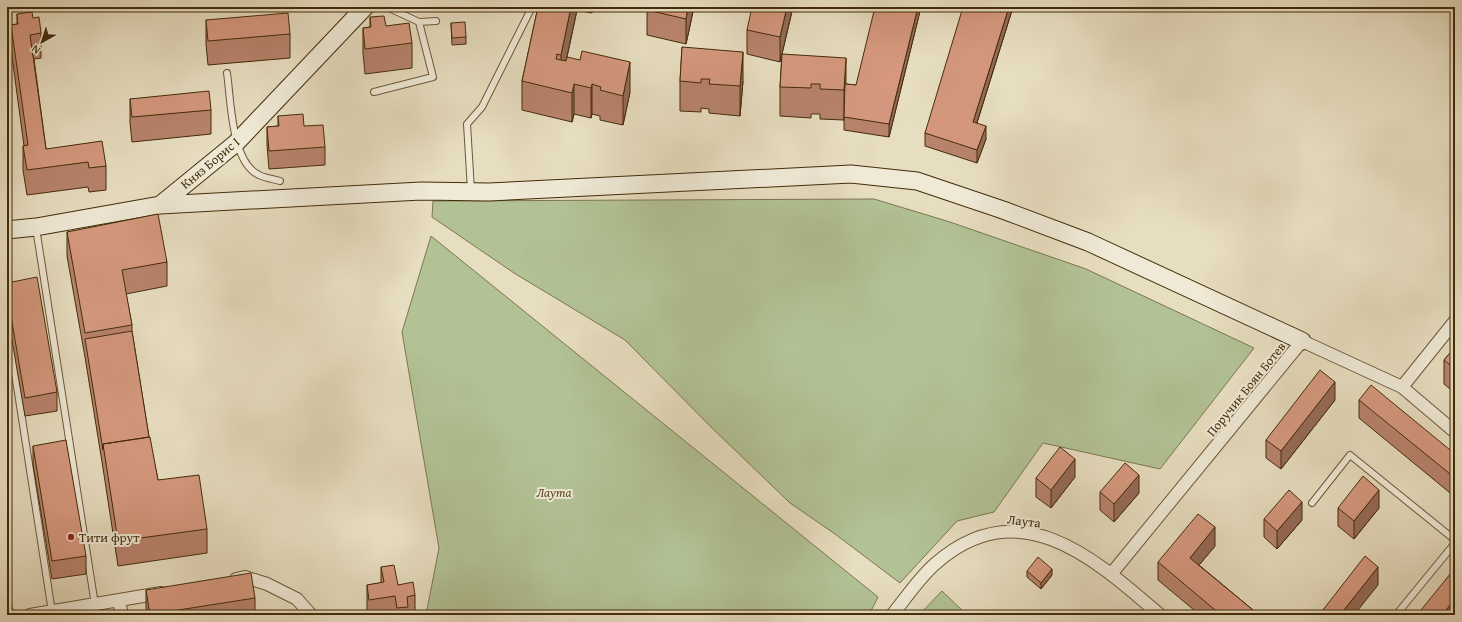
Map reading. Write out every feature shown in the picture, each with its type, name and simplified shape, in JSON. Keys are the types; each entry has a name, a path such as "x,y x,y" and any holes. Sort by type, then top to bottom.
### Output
{"street":[{"name":"Княз Борис I","path":"7,230 36,227 160,205 236,143 365,7"},
{"path":"160,205 420,191 471,192 851,174 917,181 1003,210 1088,242 1302,341"},
{"path":"1402,387 1455,321"},
{"name":"Поручик Боян Ботев","path":"1112,574 1302,341 1402,387 1455,432"},
{"name":"Лаута","path":"892,615 918,581 935,564 967,542 992,532 1024,533 1055,540 1084,554 1112,574 1160,615"},
{"path":"223,581 245,577 267,584 297,599 311,615"},
{"path":"30,615 119,601 176,590"},
{"path":"119,601 122,615"}],"lane":[{"path":"387,7 419,22 436,21"},
{"path":"471,192 467,124 482,107 532,7"},
{"path":"374,92 433,77 419,22"},
{"path":"227,73 236,143 245,164 258,175 280,181"},
{"path":"36,227 95,605"},
{"path":"7,322 52,612"},
{"path":"1312,503 1350,455 1455,540"},
{"path":"1396,615 1455,543"},
{"path":"7,598 10,615"}],"green space":[{"path":"874,199 950,222 1086,269 1254,348 1160,469 1043,443 994,512 957,521 900,583 835,534 790,503 712,428 625,340 514,273 432,217 433,201"},
{"name":"Лаута","path":"431,236 878,597 869,615 426,615 439,548 402,332"},
{"path":"942,591 967,615 919,615"}],"building":[{"path":"538,7 571,7 561,55 557,54 556,59 566,61 567,57 580,60 582,51 630,62 623,96 600,90 601,87 592,84 591,88 574,84 572,93 522,81"},
{"path":"648,7 688,7 686,19 647,10"},
{"path":"752,7 787,7 780,37 747,30"},
{"path":"875,7 918,7 889,124 844,117 845,84 856,85"},
{"path":"963,7 1009,7 973,122 986,126 977,150 925,133"},
{"path":"32,12 33,18 39,17 41,33 30,35 46,149 102,141 106,166 89,168 88,162 27,170 23,146 28,145 11,25 18,24 17,14"},
{"path":"288,13 290,34 208,41 206,20"},
{"path":"384,16 386,26 409,23 412,43 365,49 363,28 371,27 370,17"},
{"path":"465,22 466,37 452,38 451,23"},
{"path":"682,47 743,52 740,86 709,84 710,79 701,79 701,83 680,81"},
{"path":"782,54 846,58 844,90 820,89 820,84 811,84 811,88 780,87"},
{"path":"209,91 211,110 132,117 130,99"},
{"path":"303,114 304,126 323,125 325,147 269,151 267,127 279,126 278,116"},
{"path":"158,214 167,262 122,270 132,325 85,333 67,232"},
{"path":"37,277 57,392 25,398 7,293 7,283"},
{"path":"132,331 149,437 103,444 103,450 85,339"},
{"path":"1455,347 1455,369 1444,360"},
{"path":"1320,370 1335,382 1281,451 1266,440"},
{"path":"1371,385 1455,454 1455,478 1359,400"},
{"path":"150,437 158,480 199,475 207,529 118,541 103,444"},
{"path":"66,440 86,556 52,561 33,446"},
{"path":"1060,447 1075,459 1051,490 1036,478"},
{"path":"1125,463 1139,475 1114,504 1100,492"},
{"path":"1363,476 1379,490 1354,521 1338,508"},
{"path":"1289,490 1302,502 1277,531 1264,519"},
{"path":"1198,514 1215,527 1190,558 1259,615 1221,615 1158,562"},
{"path":"1365,556 1378,567 1340,615 1319,615"},
{"path":"1038,557 1052,569 1041,583 1027,571"},
{"path":"394,565 398,585 413,582 415,595 407,597 408,607 397,608 395,596 369,600 367,585 384,582 381,567"},
{"path":"1455,568 1455,599 1442,615 1417,615"},
{"path":"251,573 255,598 172,611 173,615 150,615 146,590"}],"place":[{"name":"Тити фрут","path":"71,537"}]}
